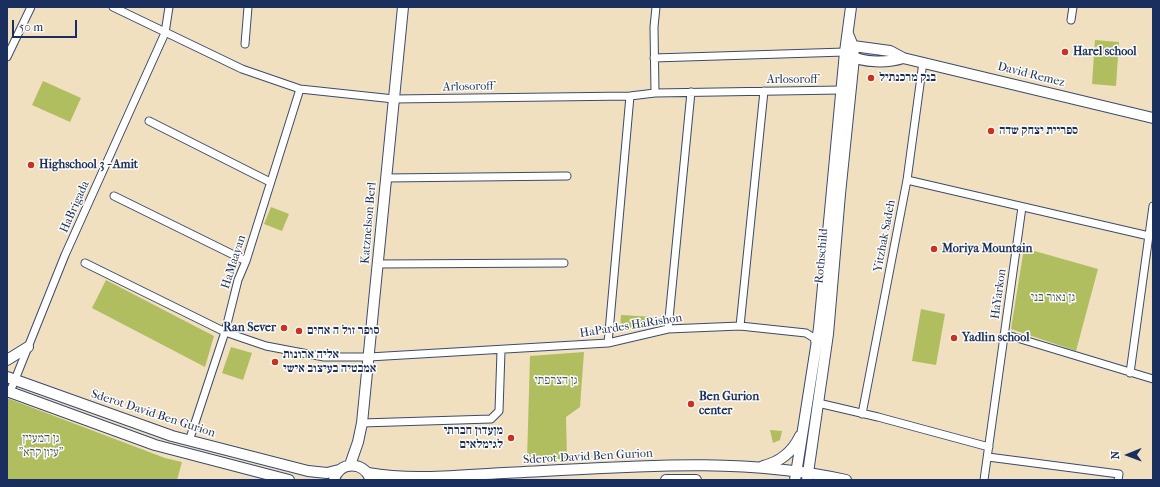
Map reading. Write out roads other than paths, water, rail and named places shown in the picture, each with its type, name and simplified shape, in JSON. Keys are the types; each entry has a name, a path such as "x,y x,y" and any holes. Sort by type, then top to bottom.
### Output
{"street":[{"path":"7,57 31,7"},
{"name":"Arlosoroff","path":"113,7 242,69 300,89 394,99 630,96 655,92 841,90"},
{"name":"HaBrigada","path":"9,392 11,379 28,346 65,255 165,32 169,7"},
{"path":"245,44 248,7"},
{"name":"Katznelson Berl","path":"350,465 358,442 362,423 403,7"},
{"path":"655,92 654,27 656,7"},
{"name":"Rothschild","path":"796,476 816,347 841,90 851,7"},
{"path":"1071,20 1073,7"},
{"name":"Rothschild","path":"808,476 828,334 854,58 853,46 848,34"},
{"path":"654,58 845,52 853,46"},
{"name":"David Remez","path":"853,46 890,51 903,58 1153,118"},
{"name":"David Remez","path":"845,52 854,58 885,62 903,58"},
{"name":"Yitzhak Sadeh","path":"862,414 907,180 923,62"},
{"name":"HaMaayan","path":"189,441 224,332 238,280 246,261 300,89"},
{"path":"740,326 764,91"},
{"path":"668,329 690,92"},
{"path":"608,343 630,96"},
{"path":"149,121 270,182"},
{"path":"386,178 567,176"},
{"path":"907,180 1149,236"},
{"path":"114,196 246,261"},
{"path":"1130,373 1153,206"},
{"name":"HaYarkon","path":"984,480 1022,207"},
{"name":"HaPardes HaRishon","path":"85,263 224,332 266,346 324,357 369,357 608,343 668,329 740,326 806,333 814,338 816,347"},
{"path":"378,264 564,263"},
{"path":"1004,334 1153,379"},
{"path":"7,360 28,346"},
{"path":"362,423 491,419 499,411 501,350"},
{"name":"Sderot David Ben Gurion","path":"11,379 189,441 308,471 327,473 350,465 359,466 367,474 416,478 642,467 724,466 758,467 796,476 846,480"},
{"path":"9,392 154,445 289,480"},
{"path":"818,403 878,417 989,447"},
{"path":"758,467 776,462 788,454 800,438 805,421"},
{"name":"Katznelson Berl","path":"358,442 367,474"},
{"path":"988,457 1119,477"},
{"path":"334,480 335,475 339,470"},
{"path":"666,480 696,480"}],"place":[{"name":"Harel school","path":"1065,52"},
{"name":"בנק מרכנתיל","path":"871,78"},
{"name":"ספריית יצחק שדה","path":"991,131"},
{"name":"Highschool 3 - Amit","path":"31,165"},
{"name":"Moriya Mountain","path":"934,249"},
{"name":"Ran Sever","path":"284,328"},
{"name":"סופר זול ה אחים","path":"299,331"},
{"name":"Yadlin school","path":"954,338"},
{"name":"אליה ארונות אמבטיה בעיצוב אישי","path":"275,362"},
{"name":"Ben Gurion center","path":"691,404"},
{"name":"מןעדון חברתי לגימלאים","path":"511,438"}],"park label":[{"name":"גן נאור בני","path":"1053,298"},
{"name":"גן הצרפתי","path":"556,381"},
{"name":"גן המעיין \"עיון קרא\"","path":"41,446"}]}
